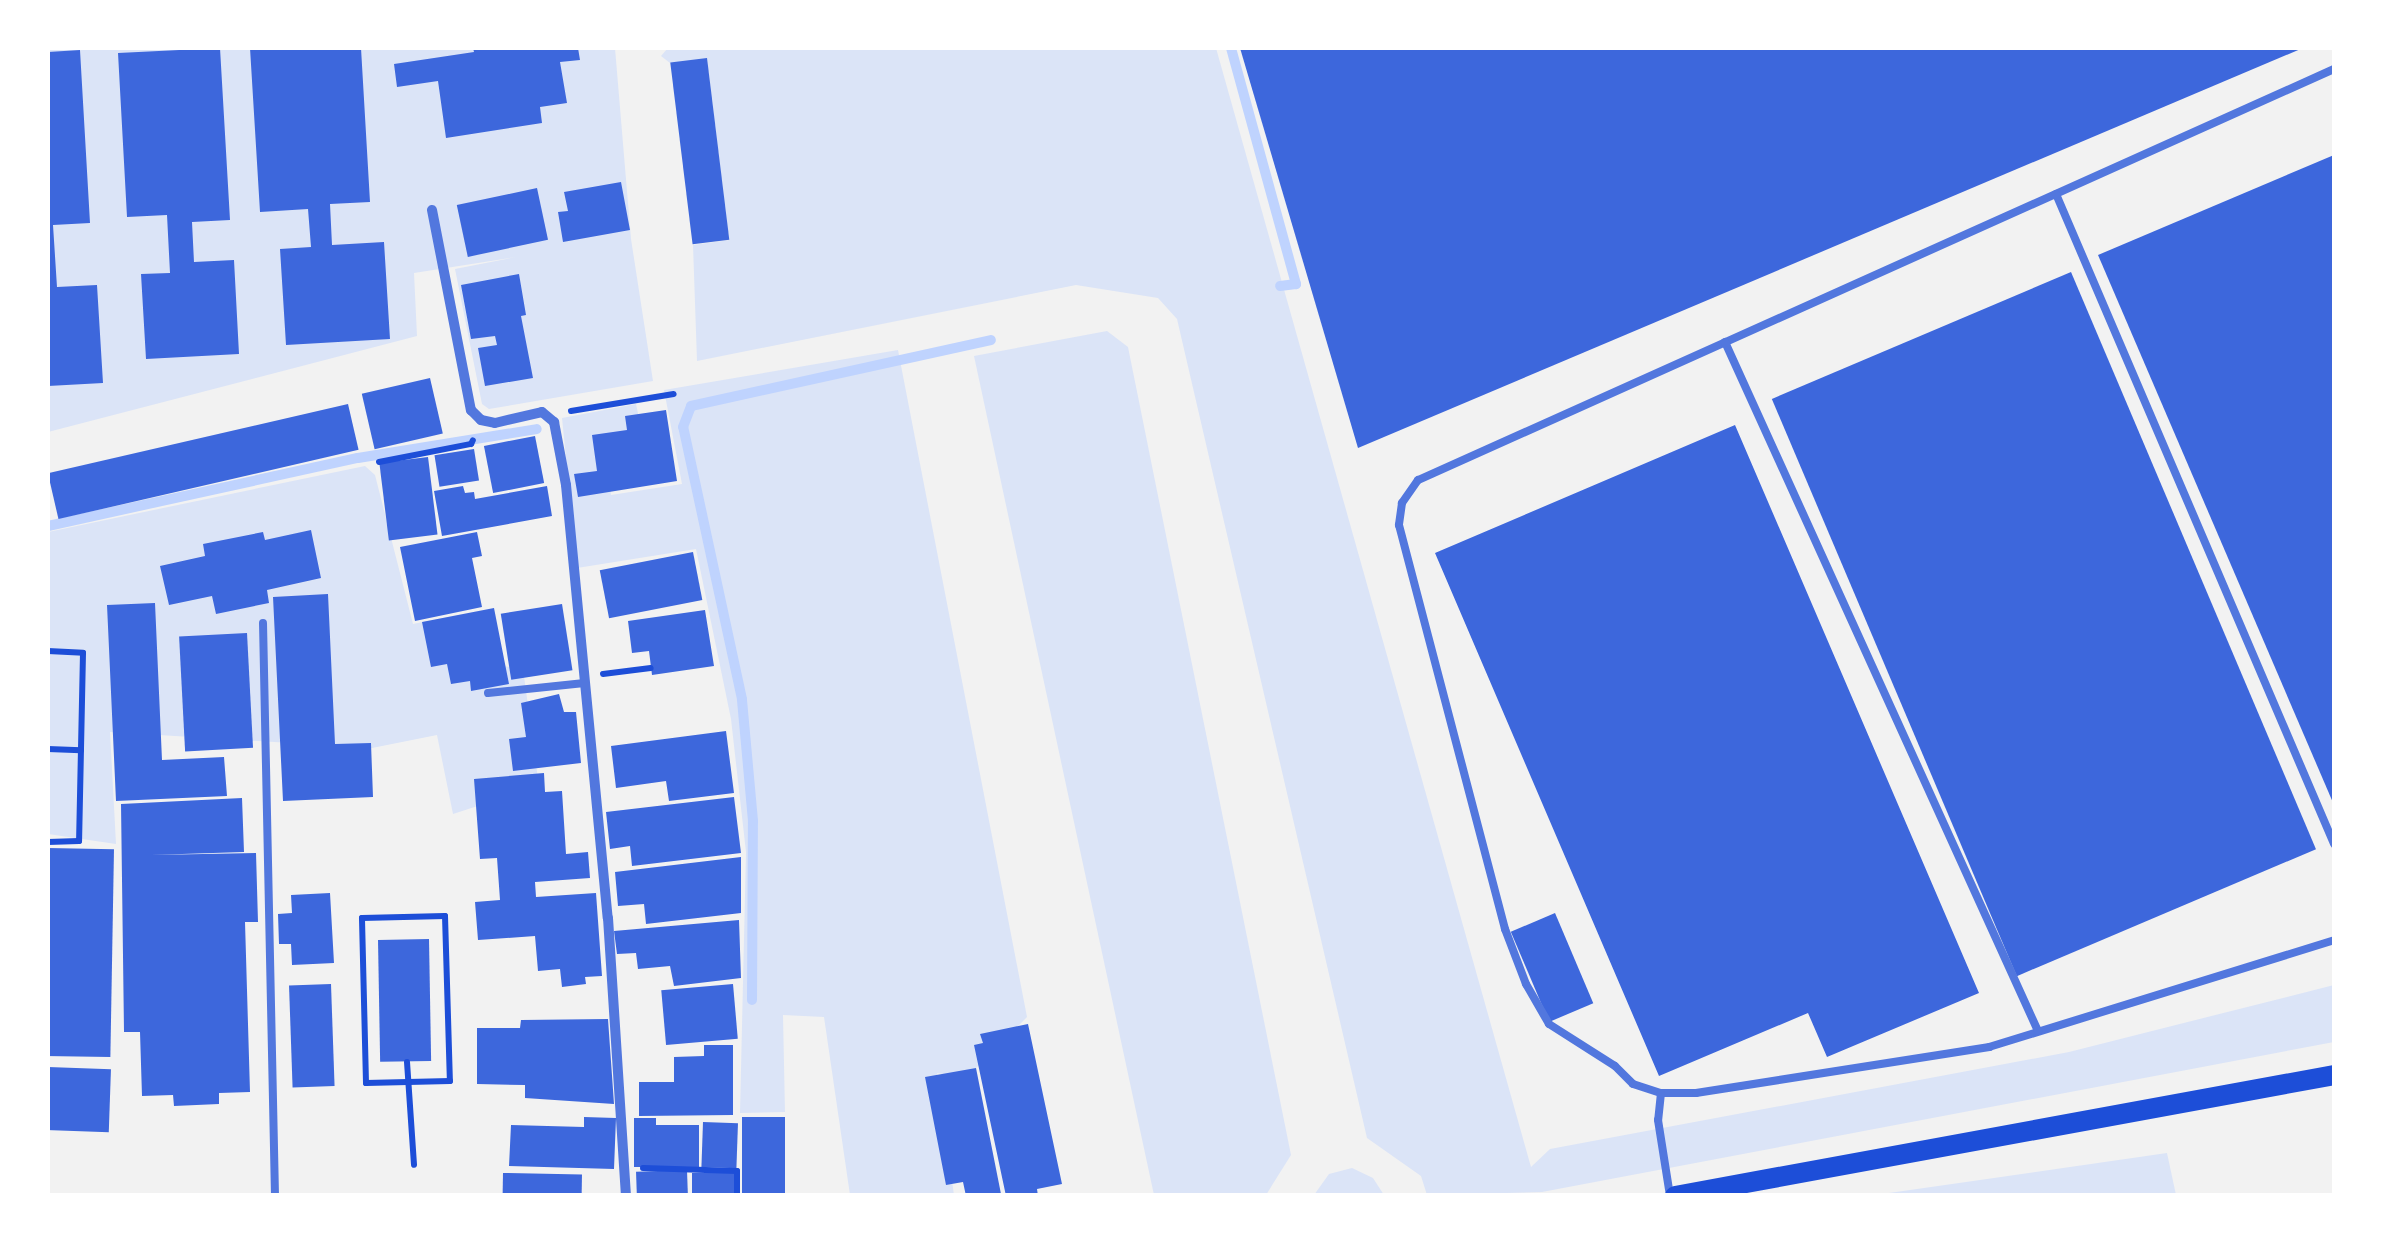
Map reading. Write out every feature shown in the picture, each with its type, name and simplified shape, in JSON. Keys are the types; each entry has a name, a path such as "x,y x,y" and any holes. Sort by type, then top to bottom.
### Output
{"main road":[{"path":"1672,1196 2334,1075"}],"street":[{"path":"432,210 471,410 481,420 495,423 550,415 566,485 608,918 626,1196"}],"lane":[{"path":"2334,69 1418,480 1402,503 1398,525 1505,929 1526,984 1549,1024 1615,1066 1633,1084 1660,1093 1696,1093 1989,1046 2334,940"},
{"path":"2056,194 2334,844"},
{"path":"1725,342 2038,1031"},
{"path":"263,623 275,1196"},
{"path":"488,693 586,680"},
{"path":"1660,1093 1658,1120 1672,1196"}],"path":[{"path":"550,415 674,394"},
{"path":"379,462 471,444"},
{"path":"48,652 83,653 79,841 48,842"},
{"path":"586,680 652,668"},
{"path":"48,749 81,750"},
{"path":"445,916 450,1081 406,1082 366,1083 362,918 445,916"},
{"path":"406,1062 414,1165"},
{"path":"624,1168 737,1171 737,1196"}],"shaded area":[{"path":"48,48 615,48 631,239 653,381 489,409 482,404 455,269 516,257 414,273 417,336 48,432"},
{"path":"668,48 1216,48 1531,1167 1550,1149 2069,1052 2334,985 2334,1042 1542,1192 1427,1195 1421,1176 1367,1138 1177,319 1158,298 1076,285 697,361 693,245 729,240 707,59 670,63 661,56"},
{"path":"1107,331 1128,347 1291,1155 1266,1195 1154,1195 974,356"},
{"path":"898,350 1027,1017 966,1078 937,1073 954,1195 850,1195 824,1017 783,1015 785,1112 740,1113 746,852 731,719 696,549 577,568 562,418 636,404 642,432 604,437 611,495 682,484 664,390"},
{"path":"365,466 375,475 413,624 428,621 442,657 523,669 539,786 453,814 437,735 372,748 110,732 116,844 48,834 48,532"},
{"path":"2167,1153 2176,1195 1875,1195"},
{"path":"1352,1168 1373,1178 1384,1195 1314,1195 1329,1174"}],"building":[{"path":"220,48 230,220 192,222 194,262 234,260 239,354 146,359 141,274 170,273 167,215 127,217 118,53"},
{"path":"250,48 361,48 370,202 330,204 332,245 384,242 390,339 286,345 280,249 311,247 308,209 260,212"},
{"path":"473,48 578,48 580,60 560,62 567,103 540,107 542,123 446,138 438,81 397,87 394,64 474,52"},
{"path":"1240,48 2303,48 1358,448"},
{"path":"80,50 90,223 53,225 57,287 97,285 103,383 48,386 48,52"},
{"path":"707,58 729,240 693,244 670,63"},
{"path":"2334,155 2334,805 2098,255"},
{"path":"621,182 630,230 563,242 558,212 568,211 564,192"},
{"path":"537,188 548,240 468,257 457,205"},
{"path":"2071,272 2316,849 2017,976 1772,399"},
{"path":"519,274 526,315 521,316 533,378 485,386 478,348 497,345 495,336 471,339 461,285"},
{"path":"430,378 443,434 375,449 362,394"},
{"path":"348,404 359,450 58,519 48,473"},
{"path":"666,410 677,481 578,497 574,474 597,471 592,435 627,430 625,416"},
{"path":"1735,425 1979,993 1827,1057 1808,1013 1659,1076 1435,553"},
{"path":"535,436 544,483 493,493 484,446"},
{"path":"474,449 479,481 439,487 434,455"},
{"path":"428,457 438,534 389,540 379,463"},
{"path":"463,486 465,493 474,492 475,499 547,486 552,516 442,536 434,491"},
{"path":"311,530 321,578 267,590 269,603 216,614 212,596 169,605 160,566 205,556 203,544 263,532 265,540"},
{"path":"477,532 482,556 472,558 482,607 415,621 400,547"},
{"path":"693,552 702,600 609,618 600,570"},
{"path":"328,594 335,744 371,743 373,797 283,801 273,597"},
{"path":"155,603 162,760 224,757 227,796 116,801 107,605"},
{"path":"562,604 572,670 511,680 501,614"},
{"path":"494,608 509,684 471,691 470,681 451,684 447,664 431,667 422,622"},
{"path":"705,610 714,666 652,675 649,651 632,653 628,621"},
{"path":"247,633 253,748 185,751 179,637"},
{"path":"559,694 564,712 576,712 581,763 513,771 509,739 526,737 521,703"},
{"path":"726,731 734,793 669,801 666,781 616,788 611,746"},
{"path":"544,773 545,792 562,791 566,854 588,852 590,878 535,882 536,897 596,893 602,976 585,977 586,984 562,987 560,969 538,971 535,936 478,940 475,902 500,900 497,858 480,859 474,779"},
{"path":"734,797 741,853 632,866 630,846 610,849 606,812"},
{"path":"242,798 244,852 151,855 256,853 258,922 245,922 250,1092 219,1093 219,1104 174,1106 173,1095 142,1096 140,1032 124,1032 121,804"},
{"path":"48,848 114,849 110,1057 48,1056"},
{"path":"741,857 741,913 646,924 644,904 618,906 615,872"},
{"path":"330,893 334,963 292,965 291,944 279,944 278,914 292,913 291,895"},
{"path":"1555,913 1593,1003 1549,1022 1511,932"},
{"path":"739,920 741,978 674,986 670,966 638,969 636,953 617,954 614,931"},
{"path":"429,939 431,1061 380,1062 378,940"},
{"path":"331,984 335,1086 293,1087 289,985"},
{"path":"733,984 738,1039 666,1045 661,990"},
{"path":"608,1019 614,1104 525,1098 525,1085 477,1084 477,1028 520,1028 521,1020"},
{"path":"1028,1024 1062,1184 1037,1189 1038,1196 1006,1196 974,1045 983,1043 980,1034"},
{"path":"704,1045 733,1045 733,1115 639,1116 639,1082 674,1082 674,1057 704,1056"},
{"path":"48,1067 111,1069 109,1132 48,1130"},
{"path":"976,1068 1001,1194 994,1196 966,1196 963,1182 946,1185 925,1077"},
{"path":"584,1117 616,1118 614,1169 509,1166 511,1125 584,1127"},
{"path":"742,1117 785,1117 785,1194 742,1194"},
{"path":"634,1118 656,1118 656,1125 699,1125 699,1167 634,1167"},
{"path":"703,1122 738,1123 736,1168 701,1167"},
{"path":"687,1170 688,1196 637,1196 636,1172"},
{"path":"503,1173 582,1174 582,1196 503,1196"},
{"path":"692,1173 735,1173 735,1196 692,1196"}],"waterway":[{"path":"1231,48 1296,284 1280,286"},
{"path":"752,1000 753,821 742,699 683,427 691,406 991,340"},
{"path":"48,526 358,458 537,429"}]}
